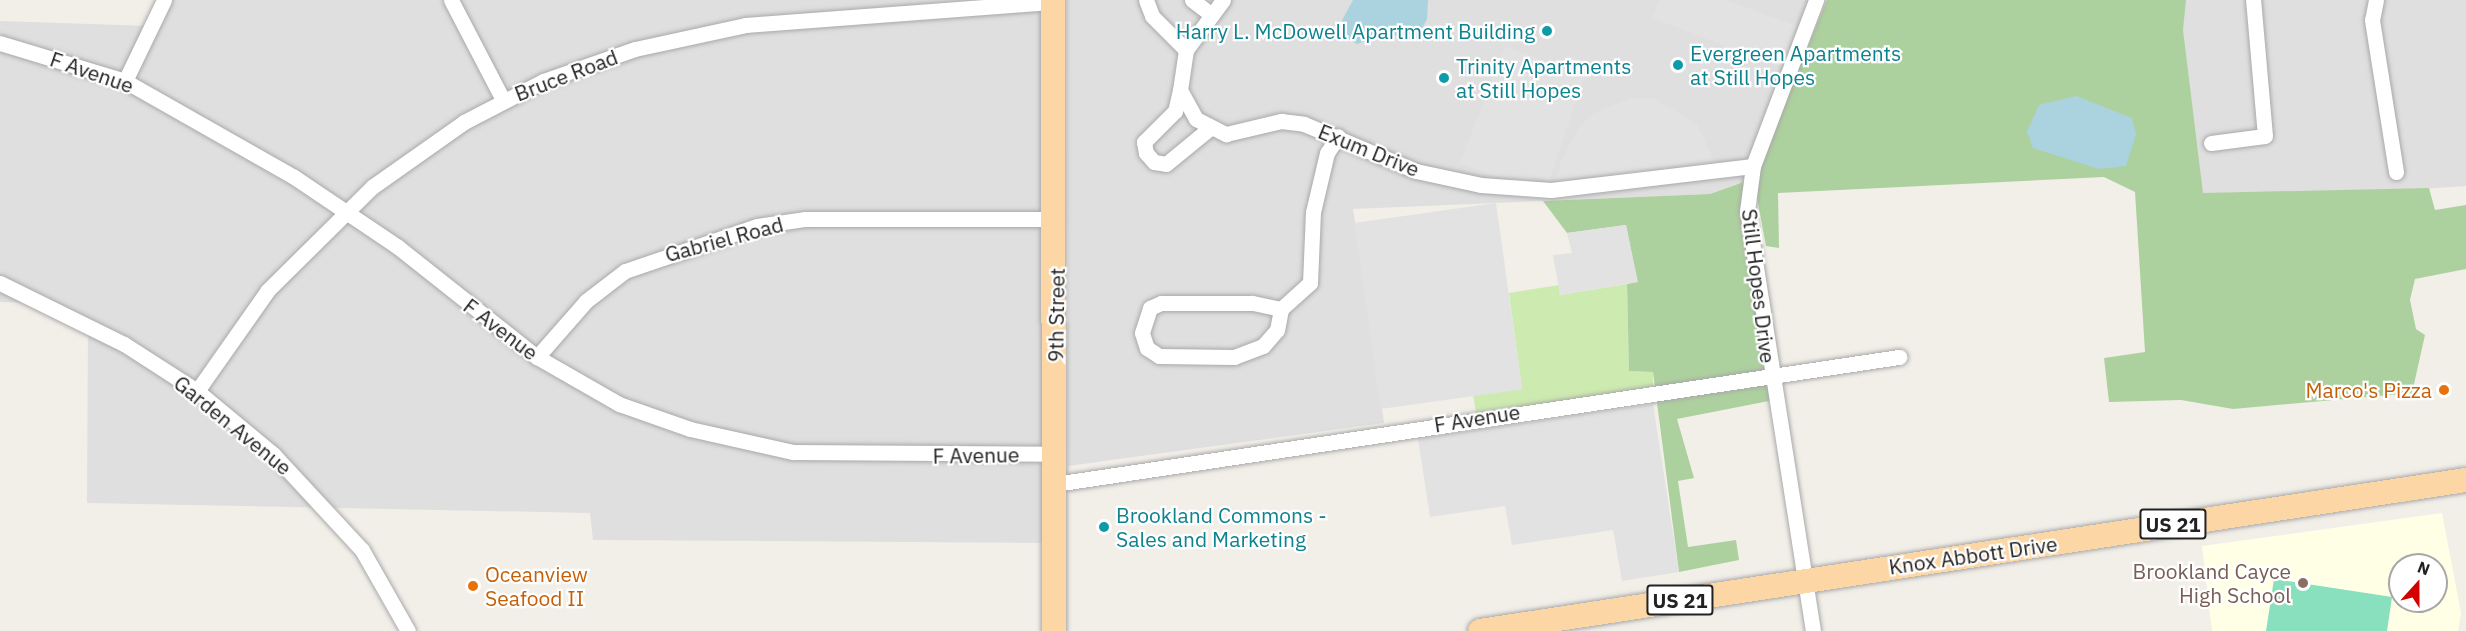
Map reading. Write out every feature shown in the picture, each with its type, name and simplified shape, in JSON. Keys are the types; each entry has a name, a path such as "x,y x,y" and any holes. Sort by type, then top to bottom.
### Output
{"main road":[{"name":"9th Street","path":"1053,1 1057,219 1054,631"},
{"name":"Knox Abbott Drive","path":"1480,631 2466,480"}],"street":[{"path":"125,81 164,0"},
{"path":"451,0 503,100"},
{"path":"1146,0 1152,16 1186,50"},
{"path":"1192,0 1212,15"},
{"path":"1180,90 1191,112 1210,129 1166,164 1154,162 1146,153 1144,142 1175,111 1186,50 1223,0"},
{"name":"Still Hopes Drive","path":"1813,631 1770,372 1747,211 1753,166 1816,0"},
{"path":"2211,143 2265,136 2253,0"},
{"path":"2376,0 2373,20 2396,172"},
{"name":"Bruce Road","path":"197,392 268,290 346,212 409,156 503,100 607,58 736,26 1053,1"},
{"name":"F Avenue","path":"0,43 125,81 346,212 537,357 619,404 767,448 859,456 1055,454"},
{"name":"Exum Drive","path":"1210,129 1251,132 1281,121 1338,136 1416,171 1480,185 1551,190 1753,166"},
{"path":"1281,309 1252,303 1161,303 1150,308 1142,333 1147,348 1159,356 1234,357 1263,346 1277,330 1281,309 1310,283 1313,212 1327,153 1338,136"},
{"name":"Gabriel Road","path":"537,357 586,301 625,271 757,226 805,219 1057,219"},
{"name":"Garden Avenue","path":"0,284 124,344 197,392 274,454 332,512 381,577 408,631"},
{"name":"F Avenue","path":"1055,484 1770,372 1899,357"}],"shaded area":[{"path":"164,0 1053,0 1054,543 593,540 590,513 87,503 88,325 45,303 0,302 0,21 151,26"},
{"path":"1067,0 1837,0 1769,172 1710,194 1353,209 1384,423 1068,466"},
{"path":"1659,0 1726,0 1805,29 1790,70 1652,18"},
{"path":"2172,0 2466,0 2466,186 2194,205"},
{"path":"1505,46 1561,67 1567,54 1589,64 1549,181 1533,176 1530,183 1496,177 1460,163"},
{"path":"1631,98 1655,99 1697,124 1719,172 1555,190 1560,163 1579,127 1594,113"},
{"path":"1496,203 1522,389 1381,409 1354,223"},
{"path":"1626,225 1638,282 1560,295 1553,255 1572,253 1567,233"},
{"path":"1653,404 1679,572 1622,581 1613,530 1512,545 1505,506 1430,517 1418,439"},
{"name":"Brookland Cayce High School","path":"2442,513 2461,613 2458,631 2212,631 2202,546"}],"green space":[{"path":"1827,0 2186,0 2183,30 2203,193 2429,188 2435,210 2466,205 2466,269 2415,279 2410,300 2416,329 2425,335 2412,393 2233,409 2181,400 2109,402 2104,358 2145,352 2135,192 2104,177 1778,193 1779,248 1766,246 1755,187 1760,164"},
{"path":"1749,180 1774,400 1677,419 1694,478 1678,481 1688,547 1736,540 1739,560 1679,572 1653,372 1629,371 1627,284 1637,282 1626,225 1567,233 1543,201 1710,194"},
{"path":"1627,284 1629,371 1653,372 1653,390 1477,418 1473,395 1522,389 1509,293 1559,285 1560,295"},
{"path":"2274,579 2388,596 2390,613 2387,631 2266,631"}],"water":[{"path":"1353,0 1428,0 1427,19 1415,41 1389,34 1357,44 1345,37 1340,24"},
{"path":"2076,96 2132,118 2136,134 2126,166 2099,169 2033,148 2027,131 2039,105"}],"place":[{"name":"Harry L. McDowell Apartment Building","path":"1547,31"},
{"name":"Evergreen Apartments at Still Hopes","path":"1678,65"},
{"name":"Trinity Apartments at Still Hopes","path":"1444,78"},
{"name":"Marco's Pizza","path":"2444,390"},
{"name":"Brookland Commons - Sales and Marketing","path":"1104,527"},
{"name":"Brookland Cayce High School","path":"2303,583"},
{"name":"Oceanview Seafood II","path":"473,586"}]}
